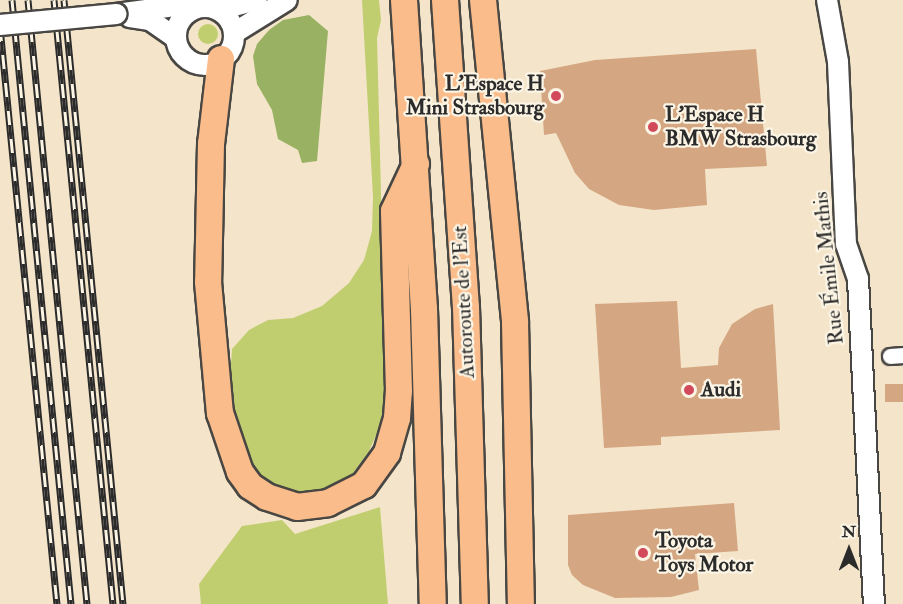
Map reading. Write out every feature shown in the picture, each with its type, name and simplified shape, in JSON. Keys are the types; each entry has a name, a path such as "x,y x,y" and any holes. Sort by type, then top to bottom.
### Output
{"highway":[{"name":"Autoroute de l’Est","path":"404,0 416,164 433,604"},
{"name":"Autoroute de l’Est","path":"445,0 466,307 474,604"},
{"path":"483,0 514,322 521,604"},
{"path":"221,59 211,144 208,282 220,413 240,472 250,486 267,497 297,507 337,500 364,485 387,453 397,418 399,391 394,211 416,164"}],"street":[{"path":"0,25 176,6 219,10 257,0"},
{"path":"234,33 287,0"},
{"name":"Rue Émile Mathis","path":"827,0 838,62 846,244 858,279 874,604"},
{"path":"177,38 180,21 193,9"},
{"path":"116,14 150,20 177,38 190,60 206,64 221,59 231,48 234,33 226,16 219,10"}],"green space":[{"path":"362,0 379,0 381,20 377,38 386,386 380,426 369,451 353,473 330,488 299,494 271,486 245,462 235,424 230,379 232,349 249,330 268,320 293,318 322,306 349,283 364,260 372,231 373,197"},
{"path":"309,15 328,31 317,161 302,163 298,150 278,139 272,110 257,84 253,56 257,44 269,30 283,20"},
{"path":"204,24 212,24 218,30 218,38 212,44 204,44 198,38 198,30"},
{"path":"380,507 388,604 201,604 199,584 242,526 282,520 295,534"}],"building":[{"name":"L'Espace H BMW Strasbourg","path":"756,49 767,166 705,169 707,205 654,210 619,205 589,189 575,173 556,133 544,135 540,71 595,60"},
{"name":"Audi","path":"677,301 681,368 718,365 719,348 732,324 755,309 773,304 780,430 661,437 661,445 604,448 595,304"},
{"path":"885,384 903,384 903,402 885,402"},
{"name":"Toyota Toys Motor","path":"734,503 738,551 695,554 699,590 671,597 615,598 583,585 572,575 568,565 568,515"}],"railway":[{"path":"12,0 71,604"},
{"path":"28,0 87,604"},
{"path":"54,0 113,604"},
{"path":"64,0 123,604"},
{"path":"0,27 57,604"}],"place":[{"name":"L'Espace H Mini Strasbourg","path":"556,96"},
{"name":"L'Espace H BMW Strasbourg","path":"653,127"},
{"name":"Audi","path":"689,390"},
{"name":"Toyota Toys Motor","path":"643,553"}]}
